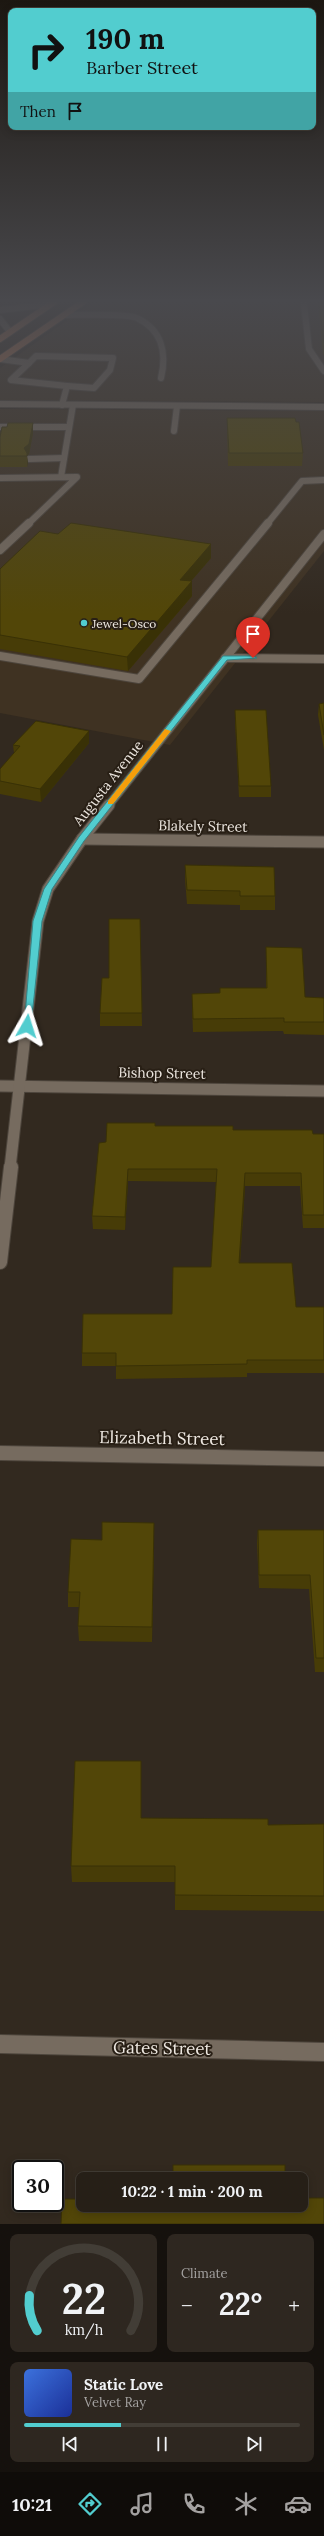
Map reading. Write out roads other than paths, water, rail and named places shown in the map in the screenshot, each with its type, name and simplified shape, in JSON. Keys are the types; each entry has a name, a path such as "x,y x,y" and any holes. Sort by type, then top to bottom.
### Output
{"street":[{"path":"61,477 73,406"},
{"path":"155,406 324,407"},
{"path":"174,431 177,406"},
{"path":"0,427 69,427"},
{"path":"29,458 64,458"},
{"path":"0,478 77,477 0,550"},
{"path":"0,656 139,680 302,481 324,480"},
{"name":"Augusta Avenue","path":"0,1262 38,921 48,889 82,839 324,534"},
{"path":"225,658 324,659"},
{"name":"Blakely Street","path":"82,839 324,842"},
{"name":"Bishop Street","path":"0,1086 324,1091"},
{"name":"Elizabeth Street","path":"0,1453 324,1459"},
{"name":"Gates Street","path":"0,2044 324,2052"}],"place":[{"name":"Jewel-Osco","path":"84,623"}]}
